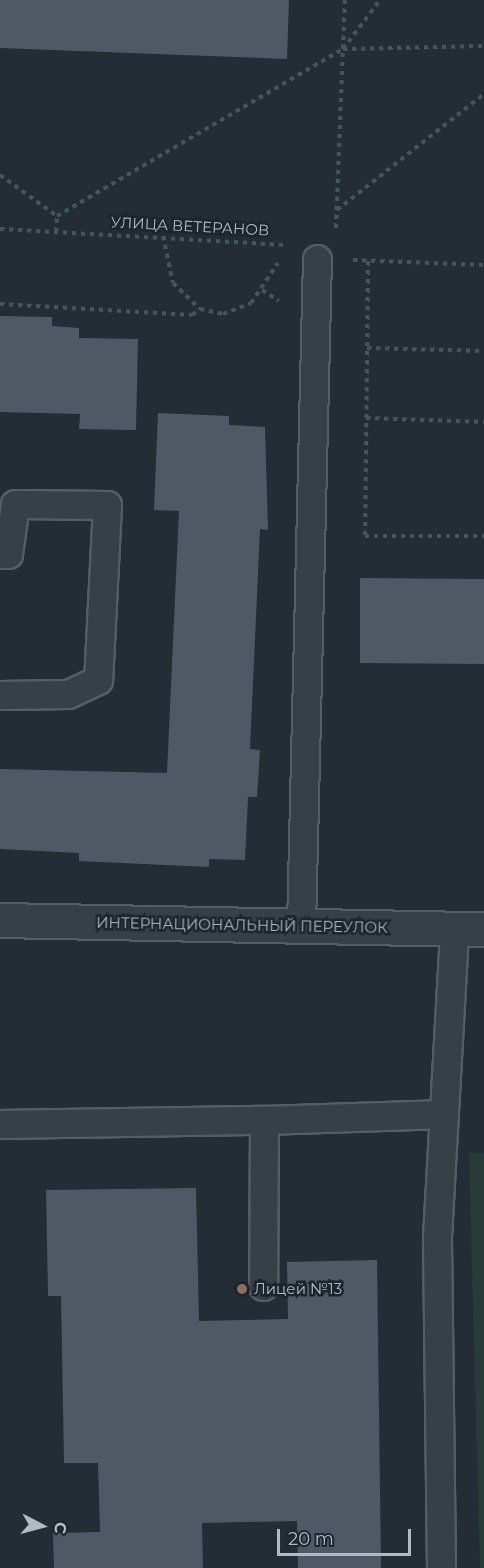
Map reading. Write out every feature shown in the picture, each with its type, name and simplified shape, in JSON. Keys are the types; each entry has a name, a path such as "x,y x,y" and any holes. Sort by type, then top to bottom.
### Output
{"street":[{"name":"ИНТЕРНАЦИОНАЛЬНЫЙ ПЕРЕУЛОК","path":"0,920 469,929"}],"lane":[{"path":"302,926 326,259"},
{"path":"0,554 8,554 15,504 107,505 98,680 68,694 0,694"},
{"path":"441,1568 437,1237 444,1114 469,929"},
{"path":"0,1124 264,1120 444,1114"},
{"path":"263,1286 264,1120"}],"path":[{"path":"326,259 336,211 345,0"},
{"path":"57,216 343,49 381,0"},
{"path":"343,49 484,46"},
{"path":"336,211 484,94"},
{"path":"0,175 57,216"},
{"path":"56,232 57,216"},
{"name":"УЛИЦА ВЕТЕРАНОВ","path":"0,230 163,236 285,245 326,259 484,265"},
{"path":"163,236 173,283 200,309 223,314 251,303 270,282 285,245"},
{"path":"368,261 365,536 484,536"},
{"path":"0,304 192,315 200,309"},
{"path":"367,348 484,351"},
{"path":"366,418 484,422"}],"green space":[{"path":"469,1153 484,1153 484,1568 480,1568"}],"building":[{"path":"0,0 289,0 287,59 0,48"},
{"path":"0,316 52,317 52,326 79,328 79,338 138,339 136,430 79,429 80,414 0,412"},
{"path":"158,413 229,416 229,425 265,427 268,530 260,529 250,749 260,750 257,797 248,797 245,860 209,859 209,867 79,861 79,853 0,849 0,769 167,773 179,511 154,510"},
{"path":"360,578 484,579 484,664 360,663"},
{"path":"196,1188 199,1321 288,1319 287,1262 377,1260 381,1568 298,1568 297,1521 202,1523 203,1568 54,1568 53,1533 100,1532 98,1463 64,1463 61,1296 48,1296 46,1190"}],"place":[{"name":"Лицей №13","path":"242,1289"}]}
